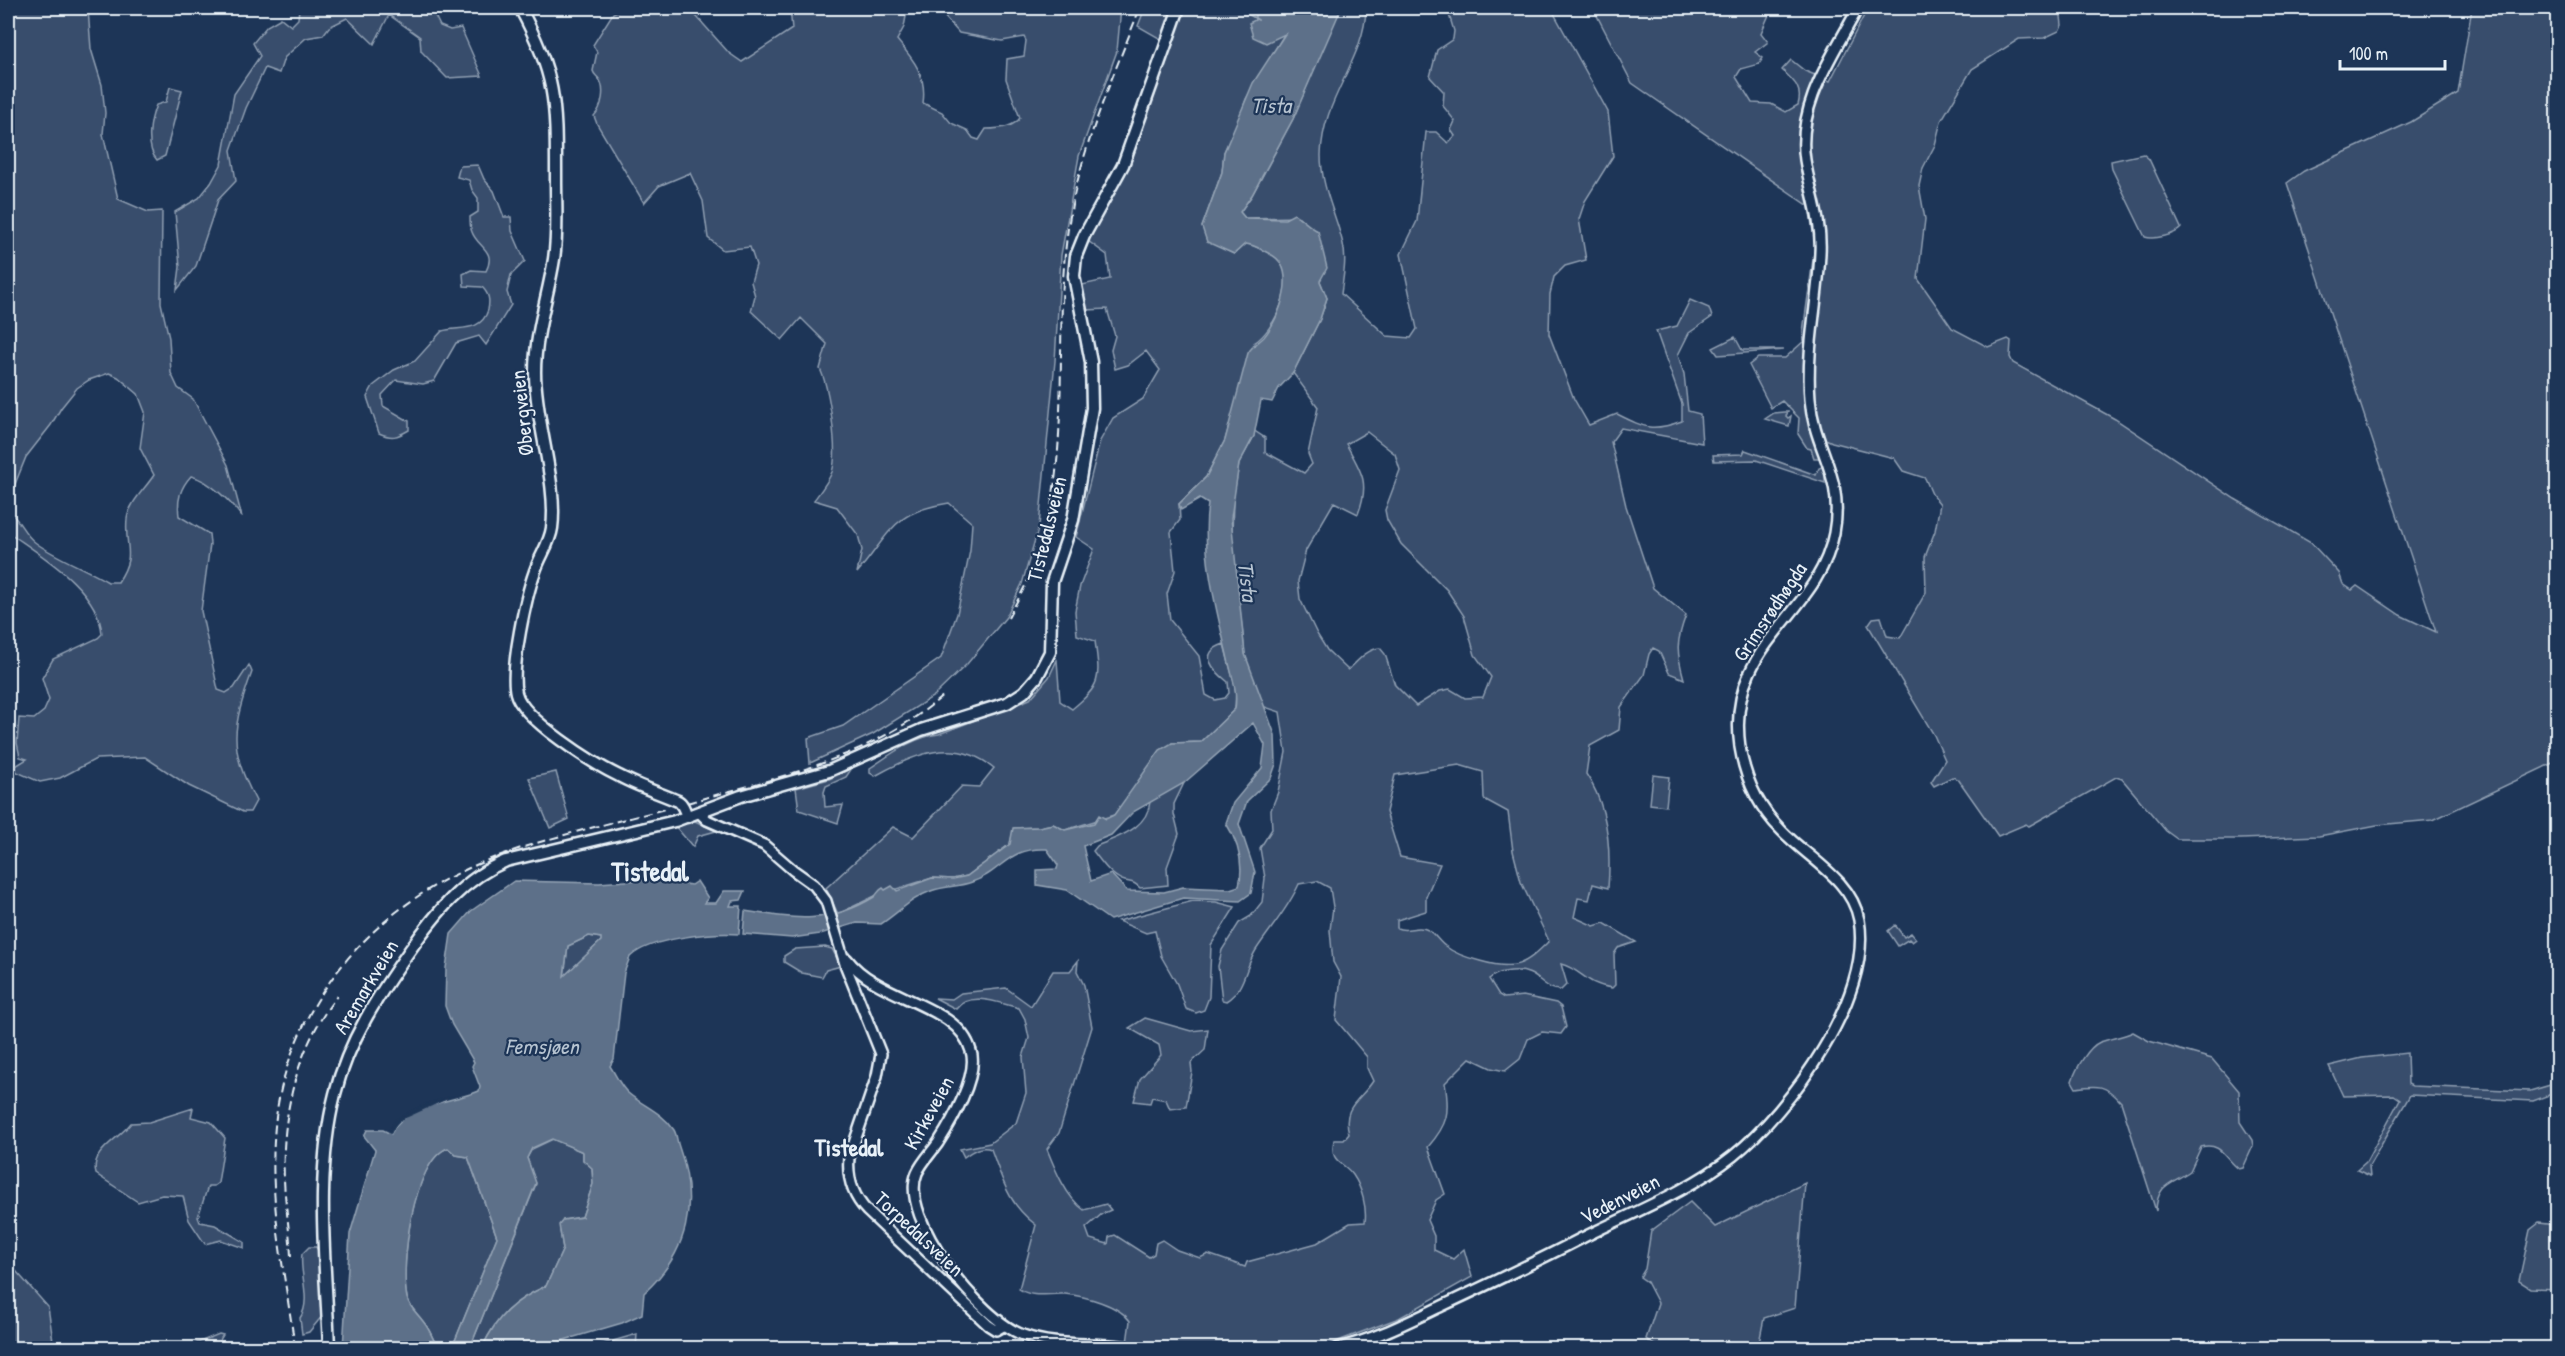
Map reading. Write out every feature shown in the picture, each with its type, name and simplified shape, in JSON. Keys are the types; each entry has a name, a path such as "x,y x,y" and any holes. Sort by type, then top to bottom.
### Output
{"main road":[{"name":"Øbergveien","path":"520,8 540,48 553,86 557,153 556,244 541,316 535,370 536,401 553,507 552,526 531,583 515,686 518,699 525,709 580,752 617,776 672,801 682,818"},
{"name":"Tistedalsveien","path":"699,812 829,771 921,730 1007,703 1032,684 1043,669 1052,643 1050,602 1052,582 1073,520 1092,408 1090,362 1074,276 1076,256 1084,236 1120,172 1179,8"},
{"name":"Grimsrødhøgda","path":"1849,997 1860,942 1856,908 1842,886 1781,830 1761,807 1744,769 1739,733 1744,687 1752,663 1818,576 1834,535 1837,501 1835,479 1817,432 1810,399 1812,315 1821,239 1805,162 1804,137 1810,103 1858,8"},
{"path":"715,806 720,824"},
{"name":"Aremarkveien","path":"329,1348 324,1203 331,1112 351,1049 392,976 433,919 457,894 488,869 529,854 699,812"},
{"name":"Torpedalsveien","path":"699,812 707,820 764,845 818,889 828,910 880,1054 877,1076 849,1158 848,1171 855,1196 867,1211 996,1330 1003,1326 1040,1340 1111,1344 1135,1348"},
{"name":"Kirkeveien","path":"844,955 857,972 870,982 944,1016 968,1042 973,1062 969,1077 949,1124 919,1170 915,1182 914,1198 922,1224 953,1272 1003,1326"},
{"name":"Vedenveien","path":"1338,1348 1372,1338 1494,1283 1671,1193 1724,1162 1764,1126 1812,1065 1834,1033 1849,997"}],"shaded area":[{"path":"8,8 91,8 88,9 91,49 102,85 105,113 103,134 118,199 148,212 162,211 161,303 169,338 171,373 178,388 193,399 228,465 242,517 219,492 198,478 191,476 182,490 178,505 179,516 209,534 210,544 201,611 218,690 226,693 234,688 249,665 252,672 240,708 236,737 241,766 256,801 250,812 243,812 189,786 145,757 96,759 60,778 40,782 17,772 14,767 27,759 20,757 17,743 19,718 34,719 44,711 49,700 42,678 53,659 102,634 91,602 79,588 51,563 8,532","holes":["109,373 118,377 138,394 145,412 140,448 154,475 128,513 128,557 124,572 118,582 108,582 36,543 9,511 11,494 26,457 77,388 89,380"]},
{"path":"299,8 431,8 440,26 450,30 461,28 482,76 447,78 421,51 420,37 389,15 374,44 347,18 329,27 323,35 306,38 284,58 279,73 265,68 246,108 231,150 236,181 218,200 196,266 177,290 180,267 175,212 199,198 221,165 234,94 260,56 253,43 267,26 281,18 291,26 298,19"},
{"path":"625,8 655,8 664,12 672,8 689,8 729,53 742,62 792,29 790,8 914,8 907,11 904,27 897,40 914,62 921,76 923,103 942,112 951,123 967,130 973,138 979,140 986,129 1009,126 1020,118 1006,79 1007,59 1024,56 1026,41 1024,37 1002,41 959,33 937,8 1121,8 1117,51 1079,156 1061,255 1055,361 1039,526 1022,584 1006,617 967,664 934,696 873,734 810,763 808,738 843,726 941,658 957,614 970,551 972,523 949,503 915,512 894,526 857,573 862,550 858,535 837,507 814,500 830,476 834,463 832,420 827,390 820,369 827,344 801,318 782,340 751,311 755,296 751,282 756,265 750,247 723,250 708,238 703,201 690,173 659,186 644,203 597,124 594,116 603,93 601,83 593,71 597,52 593,45 613,13"},
{"path":"1145,8 1255,8 1255,20 1266,42 1285,33 1246,99 1224,152 1222,172 1202,227 1222,248 1234,254 1247,244 1278,258 1284,269 1285,292 1276,317 1262,337 1254,343 1225,440 1206,477 1179,504 1180,520 1171,532 1175,571 1167,594 1170,620 1199,656 1206,695 1215,700 1225,698 1229,693 1228,682 1213,667 1209,657 1211,652 1224,644 1236,690 1235,709 1201,742 1172,743 1114,815 1065,830 1053,824 1014,828 1010,844 967,876 953,879 932,878 877,895 838,914 826,888 893,827 913,837 962,786 979,787 994,768 979,758 949,751 920,755 875,776 870,773 870,768 911,742 939,734 1030,699 1049,677 1057,660 1060,701 1072,709 1089,693 1097,680 1098,664 1095,641 1077,635 1075,611 1080,586 1094,549 1076,537 1100,441 1113,418 1143,399 1160,370 1146,351 1128,365 1115,369 1111,350 1115,336 1107,309 1087,310 1082,285 1110,279 1107,255 1088,241 1124,174 1170,47 1138,26"},
{"path":"1340,8 1366,8 1359,45 1335,97 1323,134 1321,155 1323,178 1345,256 1341,294 1387,336 1411,338 1417,329 1401,254 1417,221 1426,132 1436,132 1448,143 1455,136 1451,130 1455,121 1443,106 1444,92 1430,77 1437,50 1453,39 1454,31 1447,8 1551,8 1608,112 1613,156 1585,201 1579,219 1586,260 1565,266 1554,277 1550,294 1549,334 1574,399 1589,425 1617,414 1649,427 1663,427 1682,421 1682,404 1656,331 1677,326 1690,300 1709,308 1712,317 1689,333 1678,355 1684,374 1688,411 1700,414 1702,443 1621,428 1611,442 1626,506 1653,588 1686,615 1678,647 1684,679 1669,673 1659,651 1653,648 1649,654 1644,675 1621,707 1619,730 1590,746 1586,774 1599,800 1606,829 1609,859 1608,888 1593,884 1589,900 1578,898 1574,917 1594,926 1604,923 1636,942 1618,948 1614,954 1615,985 1612,988 1596,984 1574,969 1561,964 1567,984 1561,990 1549,987 1534,976 1520,971 1494,975 1489,979 1499,995 1504,998 1523,996 1556,1003 1561,1007 1566,1027 1561,1034 1542,1032 1528,1039 1520,1059 1505,1071 1491,1068 1470,1058 1445,1083 1446,1118 1440,1132 1428,1147 1445,1194 1436,1200 1427,1220 1434,1236 1434,1250 1453,1259 1464,1249 1472,1277 1399,1318 1330,1344 1302,1348 1162,1348 1127,1343 1130,1321 1110,1306 1073,1295 1036,1295 1019,1289 1036,1225 1013,1200 1003,1182 991,1149 980,1148 964,1157 960,1149 990,1143 1016,1123 1026,1093 1023,1057 1029,1038 1025,1019 1019,1008 995,1002 969,1000 956,1009 935,998 952,999 961,993 1006,988 1031,1006 1053,971 1070,971 1078,961 1077,971 1084,985 1092,1027 1059,1133 1047,1149 1062,1182 1072,1198 1084,1210 1106,1204 1111,1210 1102,1214 1086,1228 1090,1239 1108,1244 1109,1237 1115,1235 1149,1257 1154,1254 1156,1243 1162,1240 1177,1250 1200,1258 1208,1254 1245,1267 1247,1262 1317,1243 1350,1223 1365,1222 1364,1204 1359,1186 1353,1175 1333,1153 1334,1140 1344,1140 1349,1134 1347,1124 1350,1110 1373,1081 1367,1068 1367,1057 1336,1020 1341,977 1333,962 1330,930 1333,907 1330,888 1317,881 1299,884 1285,910 1256,950 1241,984 1233,996 1226,1001 1222,1000 1218,966 1222,950 1239,923 1251,916 1262,902 1265,878 1260,848 1272,829 1271,810 1278,792 1286,752 1280,712 1259,705 1245,654 1232,537 1233,499 1239,464 1254,436 1253,430 1265,438 1265,452 1304,473 1312,464 1308,454 1318,407 1293,373 1320,319 1327,298 1320,281 1318,231 1308,226 1299,217 1245,218 1240,212 1252,195 1293,119","holes":["1367,432 1395,454 1400,470 1385,510 1387,520 1401,544 1447,590 1464,616 1475,655 1491,677 1483,697 1465,698 1450,689 1440,691 1416,706 1395,685 1385,654 1380,648 1367,653 1348,670 1327,650 1300,599 1298,581 1306,550 1334,502 1358,514 1364,486 1360,470 1346,444","1459,765 1483,772 1484,799 1508,812 1513,851 1521,882 1549,941 1533,956 1511,966 1471,959 1457,953 1424,928 1405,930 1397,928 1397,920 1426,911 1426,897 1440,864 1400,857 1386,812 1395,775"]},
{"path":"1593,8 1772,8 1761,33 1768,42 1755,52 1763,58 1759,64 1741,69 1736,77 1752,103 1771,104 1786,112 1798,105 1799,94 1794,81 1782,70 1791,60 1805,71 1830,81 1868,8 2060,8 2062,25 2059,31 2044,38 2019,39 1972,69 1941,121 1935,145 1923,168 1919,186 1925,219 1918,279 1952,328 1988,347 2008,339 2011,341 2010,357 2013,363 2115,419 2235,499 2311,543 2339,573 2343,584 2352,590 2357,586 2400,615 2436,632 2287,183 2304,171 2411,122 2458,93 2472,8 2557,8 2557,761 2433,820 2377,825 2319,836 2241,839 2177,839 2166,831 2122,779 2116,777 2029,826 2026,824 1998,836 1958,779 1952,777 1934,786 1931,782 1945,760 1934,735 1868,625 1873,618 1881,617 1887,636 1900,638 1926,592 1925,557 1935,531 1940,504 1932,494 1925,478 1903,471 1894,458 1832,442 1813,433 1821,458 1814,458 1811,449 1807,448 1798,434 1799,418 1782,401 1771,408 1749,365 1758,358 1785,358 1804,341 1803,332 1815,245 1809,206 1632,83"},
{"path":"170,87 182,90 165,156 157,160 153,155 150,141 152,118 156,105 166,102"},
{"path":"2143,154 2149,159 2181,228 2174,233 2154,238 2145,237 2112,169 2111,161"},
{"path":"478,165 484,179 494,191 504,217 511,217 512,231 525,261 511,275 507,292 511,305 486,345 479,336 456,343 434,381 423,384 396,380 382,395 383,406 409,421 409,430 394,436 384,435 379,433 367,397 373,386 394,370 415,361 442,331 475,325 485,317 488,310 489,300 486,292 482,287 464,286 463,274 471,270 486,271 489,264 488,253 474,237 470,227 470,217 478,212 478,198 469,180 457,177 460,166"},
{"path":"1735,337 1742,350 1784,350 1718,355 1713,348"},
{"path":"1788,412 1786,416 1788,418 1791,416 1789,426 1765,419 1774,413"},
{"path":"1745,450 1816,475 1819,468 1825,466 1825,483 1756,460 1714,461 1713,455 1743,454"},
{"path":"852,768 846,777 826,786 824,792 825,807 843,805 838,823 799,810 796,788 829,779"},
{"path":"556,772 569,819 550,828 529,778"},
{"path":"1653,775 1669,777 1666,806 1650,804"},
{"path":"1184,783 1174,804 1179,834 1167,867 1168,885 1140,888 1114,875 1093,851 1097,846 1123,835 1138,825 1144,819 1150,802 1172,787"},
{"path":"693,820 716,831 698,836 693,847 676,827"},
{"path":"1193,901 1216,902 1235,907 1211,945 1209,997 1204,1010 1196,1013 1186,1009 1177,984 1161,956 1155,931 1146,933 1118,921"},
{"path":"1895,925 1904,937 1911,933 1916,939 1912,942 1909,939 1898,946 1888,931"},
{"path":"589,936 602,938 564,977 568,946"},
{"path":"825,947 832,949 841,966 826,970 822,977 802,973 784,962 784,956 795,949"},
{"path":"1145,1018 1191,1031 1208,1029 1205,1050 1191,1063 1192,1072 1186,1107 1170,1109 1166,1100 1152,1097 1150,1103 1134,1101 1140,1079 1161,1055 1159,1045 1129,1028"},
{"path":"2133,1032 2149,1041 2212,1059 2239,1091 2240,1122 2252,1140 2253,1146 2243,1168 2239,1169 2218,1149 2208,1146 2201,1147 2190,1171 2162,1189 2156,1211 2121,1102 2106,1089 2096,1086 2076,1088 2072,1081 2091,1049 2100,1042"},
{"path":"2407,1053 2408,1084 2412,1086 2530,1091 2557,1083 2557,1092 2533,1101 2410,1095 2369,1166 2370,1176 2357,1170 2366,1162 2400,1099 2394,1095 2343,1096 2329,1066 2362,1058"},
{"path":"193,1108 191,1117 211,1122 225,1138 218,1183 208,1186 198,1217 200,1222 215,1225 244,1242 244,1248 221,1240 205,1244 189,1220 183,1196 162,1195 138,1202 96,1174 95,1166 101,1153 131,1123 149,1122"},
{"path":"553,1139 583,1152 583,1160 592,1168 593,1184 582,1217 563,1220 560,1231 563,1249 546,1286 507,1311 500,1318 482,1348 470,1348 536,1184 527,1158 532,1149"},
{"path":"448,1148 456,1155 468,1157 497,1237 452,1348 437,1348 433,1337 408,1301 405,1282 406,1262 412,1215 418,1192 436,1156"},
{"path":"1805,1183 1795,1308 1764,1318 1758,1348 1659,1348 1646,1339 1658,1303 1647,1282 1640,1277 1645,1269 1651,1231 1690,1202 1715,1227"},
{"path":"2539,1223 2557,1225 2557,1289 2530,1288 2519,1281 2530,1230"},
{"path":"309,1247 316,1247 321,1255 323,1315 309,1332 302,1334 300,1318 305,1295 302,1254"},
{"path":"8,1262 48,1307 54,1348 8,1348"},
{"path":"219,1334 223,1335 215,1348 185,1348"},
{"path":"637,1334 636,1348 589,1348"}],"water":[{"name":"Tista","path":"1255,8 1340,8 1293,119 1252,195 1240,212 1245,218 1285,219 1294,214 1318,231 1327,268 1320,281 1327,298 1320,319 1293,373 1279,388 1272,402 1261,400 1254,436 1239,464 1231,518 1245,654 1275,735 1276,764 1271,778 1247,801 1239,824 1255,872 1251,893 1240,901 1183,898 1110,920 1067,890 1037,885 1037,870 1057,869 1058,865 1047,849 1033,849 1013,856 982,878 924,894 881,924 857,923 820,934 792,938 743,934 745,911 811,918 826,916 857,906 874,897 883,888 885,890 892,886 897,891 932,878 953,879 967,876 1010,844 1013,828 1053,824 1065,830 1094,823 1099,815 1106,819 1114,815 1160,750 1172,743 1201,742 1235,709 1235,688 1214,599 1208,561 1206,523 1208,504 1200,499 1181,510 1179,504 1206,477 1225,440 1248,353 1270,329 1284,294 1284,270 1279,261 1270,254 1248,244 1234,254 1207,242 1202,227 1222,172 1224,152 1253,83 1285,34 1266,43 1253,37 1249,23 1255,20","holes":["1253,723 1265,745 1262,768 1233,803 1226,823 1239,853 1241,870 1239,886 1230,889 1183,887 1164,892 1127,891 1111,874 1091,881 1083,846 1111,835 1133,812 1184,783"]},
{"name":"Femsjøen","path":"653,879 691,885 697,881 708,898 704,903 716,903 724,891 745,891 741,900 732,901 730,906 741,906 739,934 698,935 651,945 630,957 624,973 614,1059 610,1066 625,1090 664,1118 674,1130 688,1188 686,1226 680,1244 659,1278 644,1293 642,1314 622,1323 537,1348 482,1348 500,1318 507,1311 546,1286 563,1249 559,1225 563,1220 582,1217 593,1184 592,1168 583,1160 583,1152 552,1139 532,1148 527,1158 536,1183 470,1348 452,1348 497,1237 468,1157 456,1155 448,1148 436,1157 426,1172 418,1192 412,1216 406,1263 405,1283 408,1301 433,1337 437,1348 343,1348 350,1234 375,1150 364,1136 367,1130 383,1130 391,1134 407,1116 418,1110 479,1091 480,1087 472,1066 474,1062 452,1025 445,1006 446,968 451,934 471,911 514,881 599,883","holes":["589,936 601,938 601,941 564,976 568,946"]}],"pier":[{"path":"454,1096 397,1122 391,1134 388,1133 395,1120 426,1104"}],"waterway":[{"path":"1126,8 1142,11 1159,8"},
{"path":"1238,8 1258,20"}],"railway":[{"path":"1008,618 1035,564 1051,507 1059,430 1063,274 1072,206 1096,120 1140,8"},
{"path":"687,803 790,774 854,751 885,736 944,695"},
{"path":"295,1348 274,1193 274,1141 279,1097 291,1055 309,1015 332,978 361,944 393,914 430,889 469,868 542,841 668,808"},
{"path":"291,1257 284,1179 285,1131 289,1106 294,1083 311,1037 337,996"}],"district":[{"name":"Tistedal","path":"650,872"},
{"name":"Tistedal","path":"849,1148"}]}
